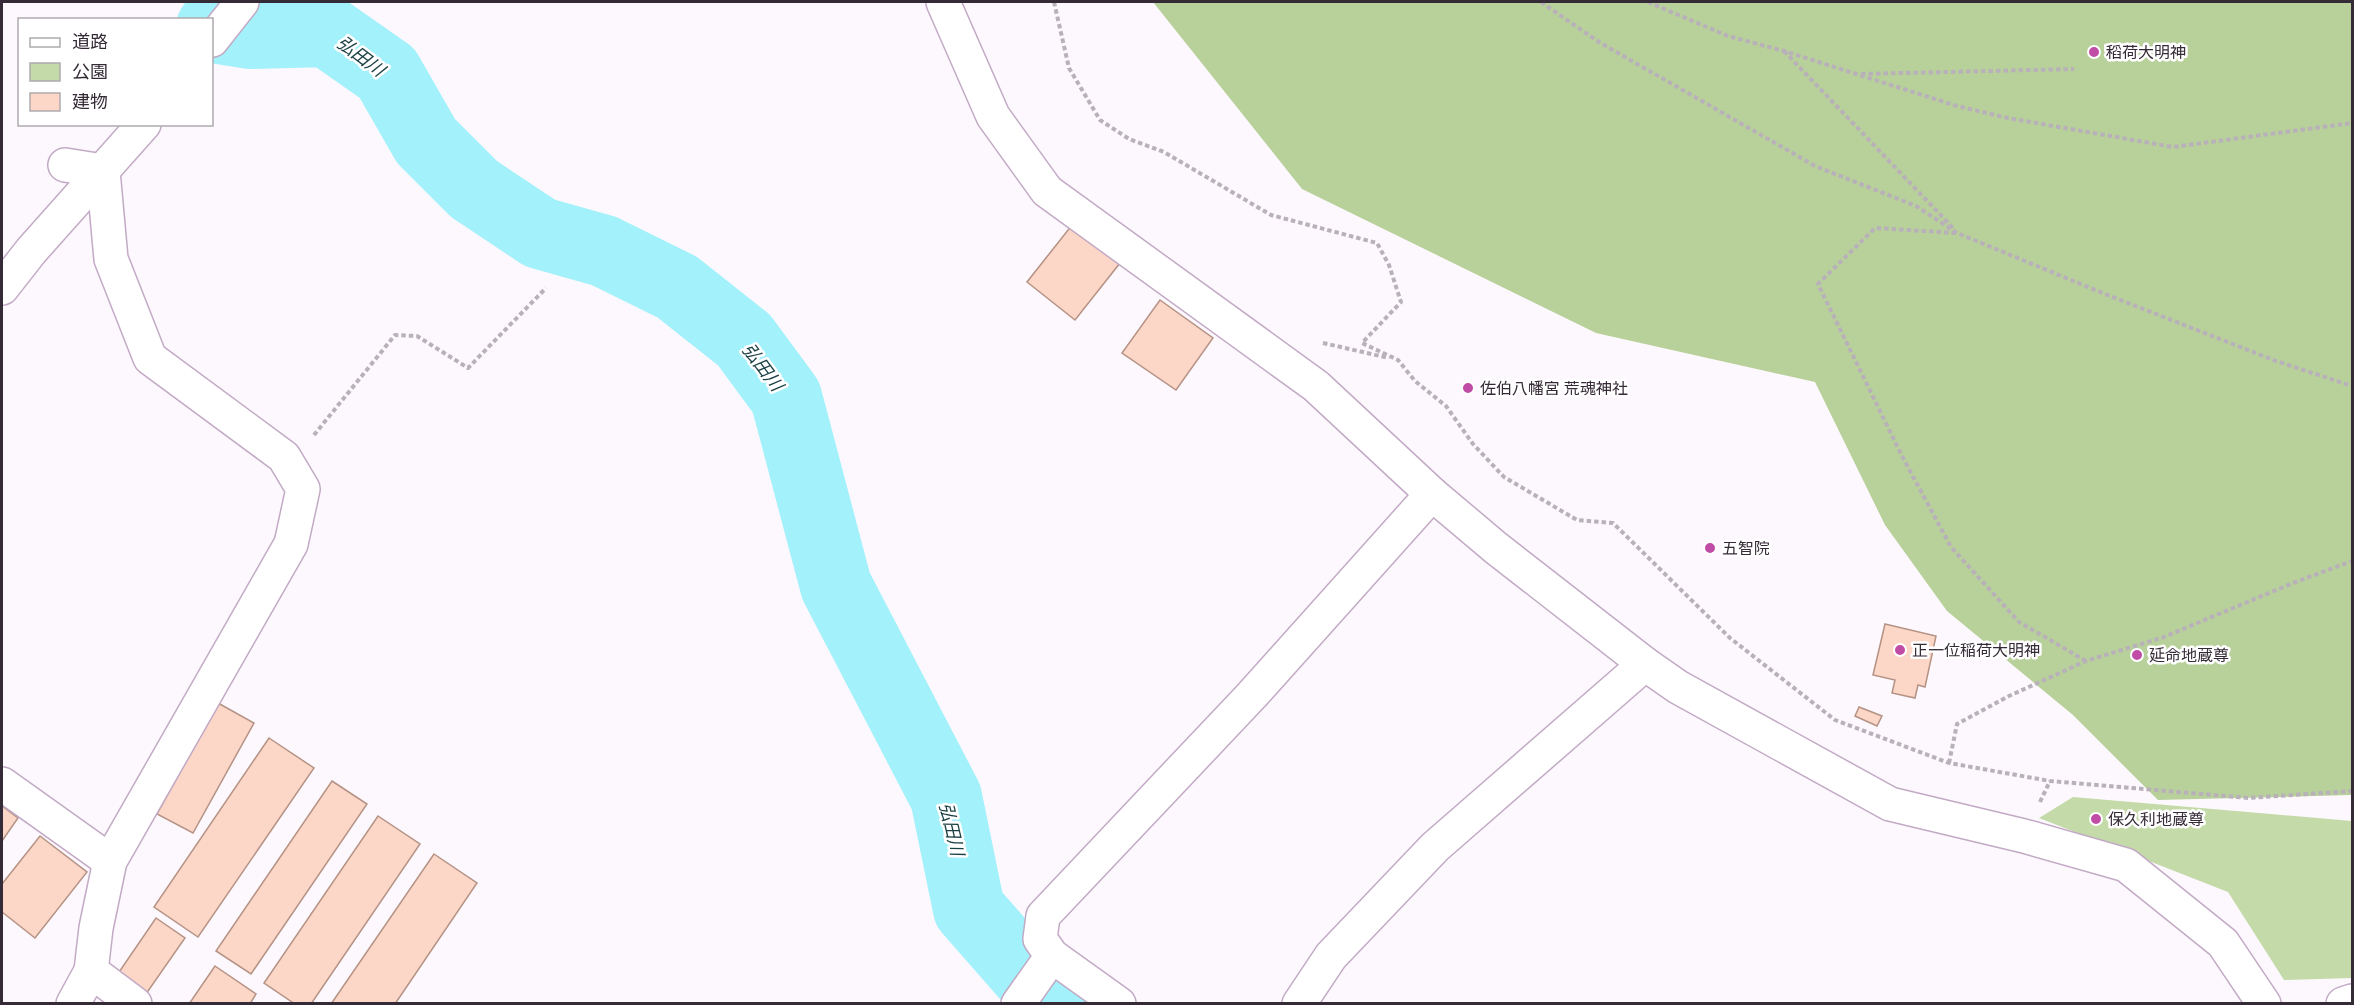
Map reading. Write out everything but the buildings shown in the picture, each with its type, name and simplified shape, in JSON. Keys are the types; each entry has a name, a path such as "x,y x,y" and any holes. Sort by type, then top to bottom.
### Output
{"street":[{"path":"213,39 242,2"},
{"path":"943,2 993,116 1047,191 1316,386 1432,494 1496,548 1645,664 1678,687 1890,804 2024,836 2126,865 2223,943 2264,1004"},
{"path":"2,288 31,251 142,126"},
{"path":"65,165 103,171"},
{"path":"73,1004 91,971 96,928 110,861 291,544 303,489 284,457 150,358 111,259 103,171"},
{"path":"1119,1004 1052,956 1040,939 1043,916 1252,695 1432,494"},
{"path":"1299,1004 1331,956 1435,847 1645,664"},
{"path":"2,784 110,861"},
{"path":"1018,1004 1052,956"},
{"path":"91,971 135,1004"},
{"path":"2343,1004 2352,1001"}],"path":[{"path":"1054,2 1069,68 1100,120 1129,139 1164,153 1271,215 1377,243 1389,265 1401,302 1362,343 1398,360 1415,381 1446,406 1473,444 1503,477 1577,520 1613,523 1730,638 1835,720 1949,762 2050,781 2249,798 2352,791"},
{"path":"1541,2 1599,42 1815,166 1916,206 1958,233 2276,361 2352,386"},
{"path":"1648,2 1728,36 1784,51 1957,106 2008,118 2173,147 2352,123"},
{"path":"1784,51 1958,233"},
{"path":"1857,74 2074,69"},
{"path":"1958,233 1875,228 1818,284 1902,456 1951,547 2019,622 2086,661"},
{"path":"289,466 395,335 417,336 468,368 546,288"},
{"path":"1949,762 1957,724 2008,696 2086,661 2164,637 2352,561"}],"green space":[{"path":"1153,2 2352,2 2352,795 2158,800 2073,715 1947,611 1885,525 1815,382 1596,333 1302,189"},
{"path":"2073,797 2352,821 2352,978 2284,980 2228,892 2039,818"}],"waterway":[{"name":"弘田川","path":"213,27 250,33 327,31 387,73 426,141 474,189 540,233 604,251 677,287 744,340 786,397 836,586 946,797 969,909 1047,998 1059,1004"}],"place":[{"name":"稻荷大明神","path":"2094,52"},
{"name":"佐伯八幡宮 荒魂神社","path":"1468,388"},
{"name":"五智院","path":"1710,548"},
{"name":"正一位稲荷大明神","path":"1900,650"},
{"name":"延命地蔵尊","path":"2137,655"},
{"name":"保久利地蔵尊","path":"2096,819"}]}
